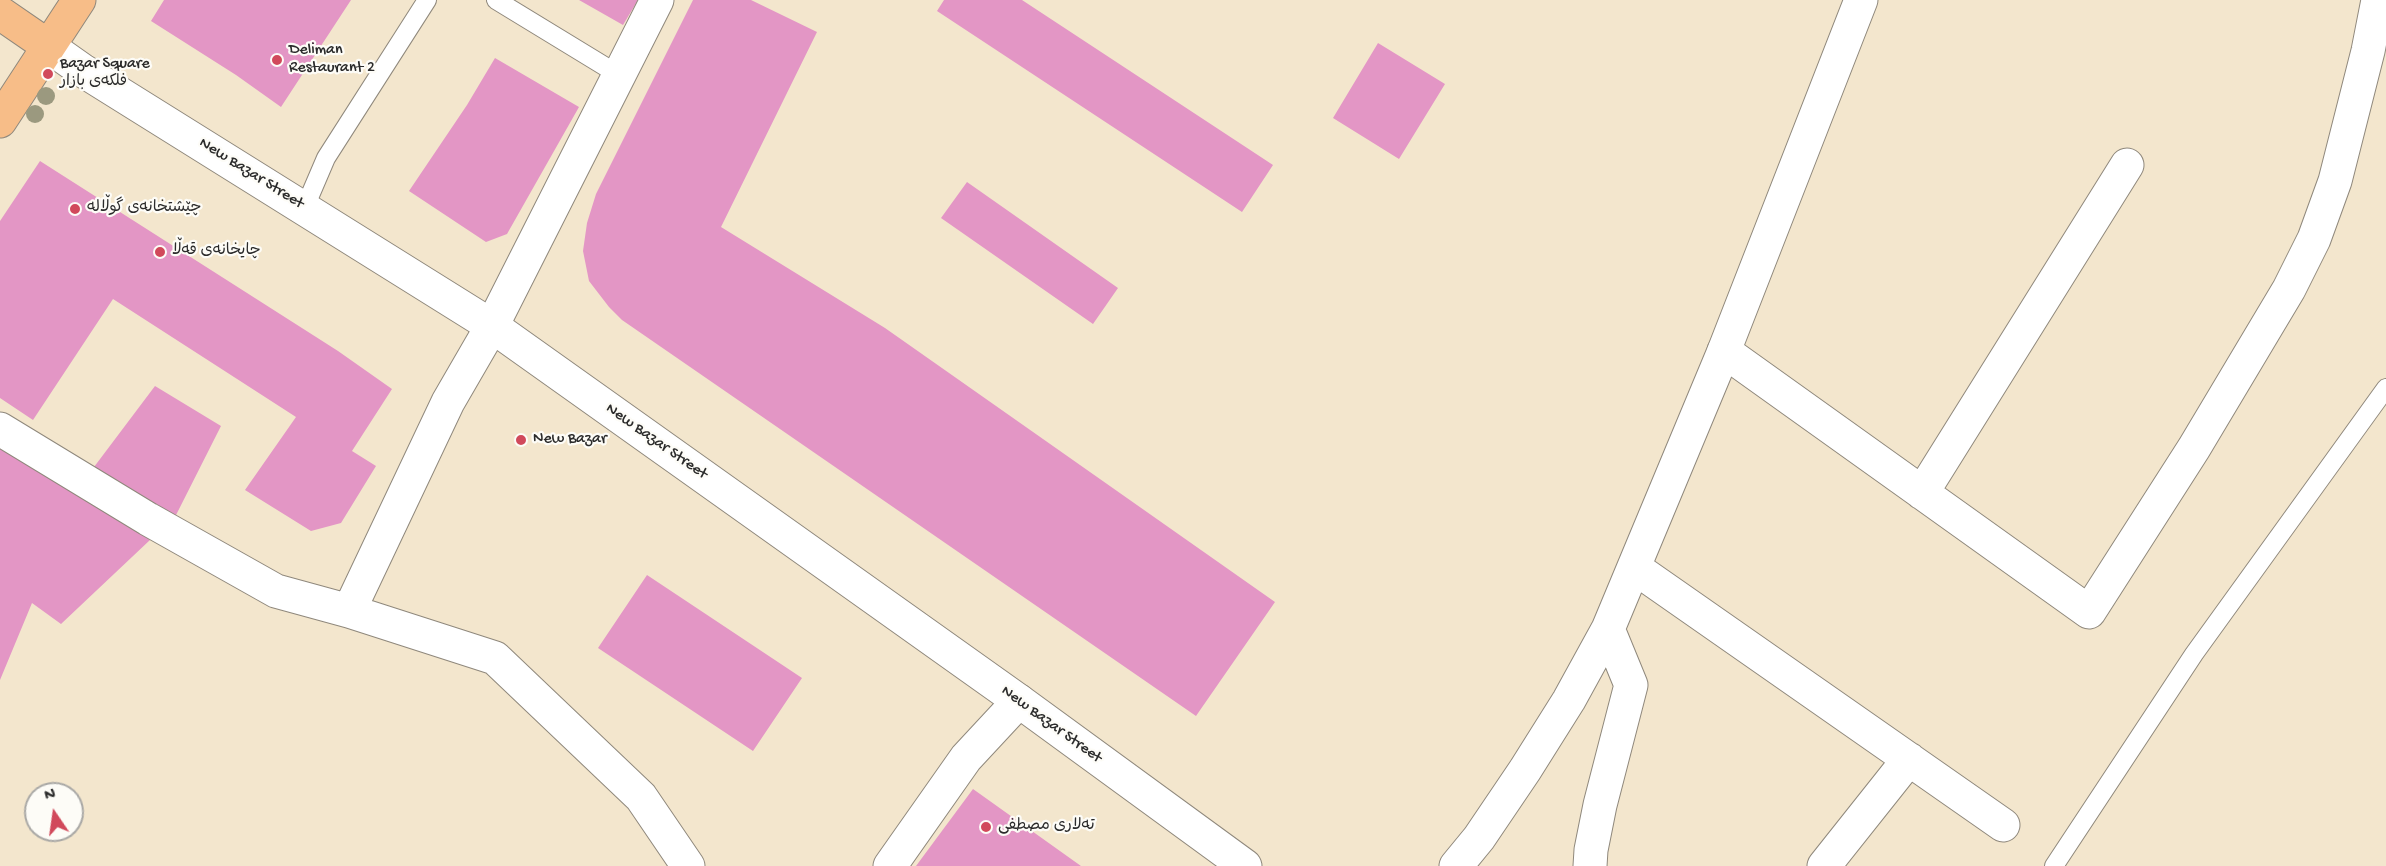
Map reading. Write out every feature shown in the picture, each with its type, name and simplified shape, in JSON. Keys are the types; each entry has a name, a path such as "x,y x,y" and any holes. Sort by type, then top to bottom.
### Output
{"highway":[{"path":"0,121 79,0"},
{"path":"0,13 48,46"}],"street":[{"path":"348,611 448,402 492,326 657,0"},
{"path":"1456,866 1479,838 1526,770 1569,700 1608,628 1724,351 1862,0"},
{"path":"1724,351 2089,612 2194,448 2289,289 2314,239 2335,181 2378,0"},
{"name":"New Bazar Street","path":"48,46 82,70 305,207 492,326 1019,701 1245,866"},
{"path":"1922,493 2127,165"},
{"path":"0,429 148,519 276,591 348,611 495,658 641,797 688,866"},
{"path":"1635,568 2003,825"},
{"path":"1590,866 1600,805 1631,685 1608,628"},
{"path":"890,866 966,758 1019,701"},
{"path":"1824,866 1909,759"}],"lane":[{"path":"305,207 326,158 427,0"},
{"path":"496,0 619,75"},
{"path":"2054,866 2194,654 2386,388"}],"building":[{"path":"164,0 351,0 281,107 236,75 151,21"},
{"path":"579,0 638,0 623,25"},
{"path":"693,0 751,0 817,32 721,227 885,328 1275,602 1196,716 622,320 589,281 583,251 587,223 596,194"},
{"path":"944,0 1022,0 1273,165 1242,212 937,11"},
{"path":"1378,43 1445,84 1399,159 1333,118"},
{"path":"495,58 579,107 507,234 486,242 409,191 467,105"},
{"path":"40,161 338,351 392,389 352,451 376,466 341,523 311,531 245,490 296,417 113,299 33,420 0,398 0,221"},
{"path":"967,182 1118,288 1093,324 941,218"},
{"path":"155,386 221,426 172,523 91,471"},
{"path":"0,442 150,540 61,624 32,603 0,680"},
{"path":"647,575 802,678 753,751 598,648"},
{"name":"تەلاری مصطفی","path":"973,789 1081,866 916,866"}],"place":[{"name":"Deliman Restaurant 2","path":"277,60"},
{"name":"Bazar Square فلکەی بازار","path":"48,74"},
{"name":"چێشتخانەی گوڵالە","path":"75,209"},
{"name":"چایخانەی قەڵا","path":"160,252"},
{"name":"New Bazar","path":"521,440"},
{"name":"تەلاری مصطفی","path":"986,827"}]}
